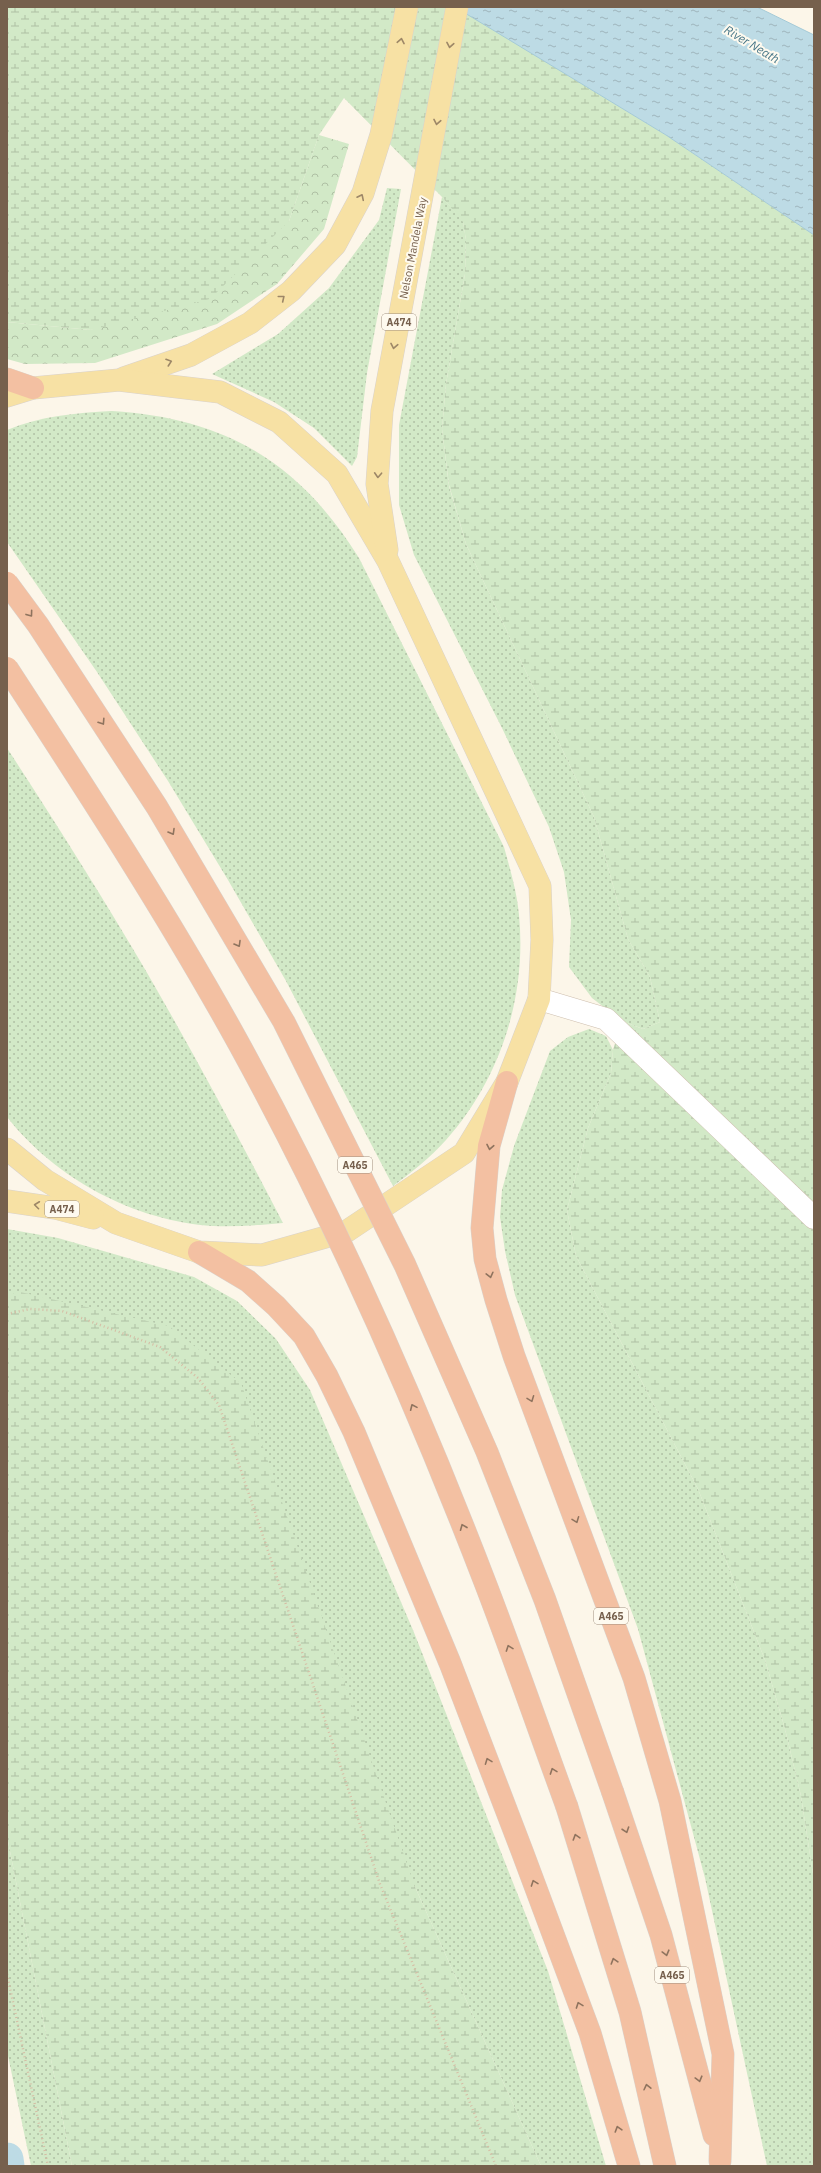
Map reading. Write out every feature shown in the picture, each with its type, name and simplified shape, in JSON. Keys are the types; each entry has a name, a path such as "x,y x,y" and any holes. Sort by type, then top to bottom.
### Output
{"highway":[{"path":"7,379 33,388"},
{"name":"A465","path":"7,583 38,625 157,807 284,1022 406,1265 487,1452 545,1600 613,1793 661,1935 721,2163"},
{"path":"7,668 118,839 238,1043 306,1173 362,1292 428,1440 486,1585 567,1807 630,2012 665,2166"},
{"name":"A465","path":"508,1082 489,1146 482,1228 485,1259 496,1300 514,1356 634,1678 670,1801 723,2054 721,2163"},
{"path":"199,1252 248,1281 276,1306 304,1336 327,1376 354,1432 450,1663 522,1851 590,2033 629,2166"}],"main road":[{"path":"119,380 191,355 250,323 291,291 335,245 363,193 381,135 407,7"},
{"name":"Nelson Mandela Way","path":"388,561 377,484 382,411 444,84 457,7"},
{"path":"7,396 33,388 119,380 220,392 279,422 337,474 388,561 540,886 542,940 539,999 508,1082 464,1153 347,1231 262,1255 199,1252 116,1223 45,1180 7,1149"},
{"name":"A474","path":"7,1202 55,1208 116,1223"}],"lane":[{"path":"539,999 606,1019 814,1218"}],"path":[{"path":"7,1314 30,1309 62,1311 160,1347 198,1378 219,1405 380,1884 496,2166"},
{"path":"7,1974 48,2166"}],"green space":[{"path":"7,7 456,7 666,135 814,235 814,1881 801,1796 785,1729 765,1660 698,1489 576,1256 567,1210 588,1128 611,1073 613,1050 622,1021 643,1029 660,1022 650,977 628,939 594,817 466,544 449,485 442,429 446,384 465,274 466,240 463,222 442,197 344,98 319,135 289,221 210,299 91,330 7,322"},
{"path":"319,135 349,144 324,229 277,284 217,324 95,363 25,364 7,359 7,322 91,330 289,221"},
{"path":"387,188 401,189 367,373 357,457 352,466 314,428 274,402 212,374 278,334 329,288 379,220"},
{"path":"442,197 463,221 466,240 465,274 446,384 442,429 449,486 466,544 594,817 628,939 650,977 660,1022 643,1029 622,1021 592,998 569,967 571,920 564,872 549,827 502,728 414,555 399,505 399,425"},
{"path":"112,411 153,415 190,423 224,435 255,451 284,471 311,496 336,524 359,558 504,847 517,898 520,946 519,976 514,1006 506,1035 495,1064 481,1091 465,1116 434,1153 393,1186 286,981 228,880 168,781 97,672 7,542 7,430 45,418"},
{"path":"7,748 78,859 146,971 216,1096 283,1223 213,1226 154,1216 126,1206 99,1193 73,1177 49,1159 27,1139 7,1117"},
{"path":"589,1029 606,1036 613,1050 611,1073 588,1128 567,1210 576,1256 698,1489 765,1660 785,1729 801,1796 814,1881 814,2166 767,2166 705,1878 638,1629 515,1295 505,1251 500,1217 502,1190 514,1146 550,1051 568,1037"},
{"path":"7,1229 58,1238 194,1277 237,1301 276,1339 310,1390 413,1630 548,1971 606,2166 541,2166 415,1887 7,1299"},
{"path":"16,1291 169,1326 241,1383 415,1887 541,2166 72,2166 7,1836 7,1299"},
{"path":"7,1836 72,2166 31,2166 7,2051"}],"water":[{"name":"River Neath","path":"455,7 757,7 814,35 814,235 666,135"}],"waterway":[{"path":"7,2159 8,2166"}]}
